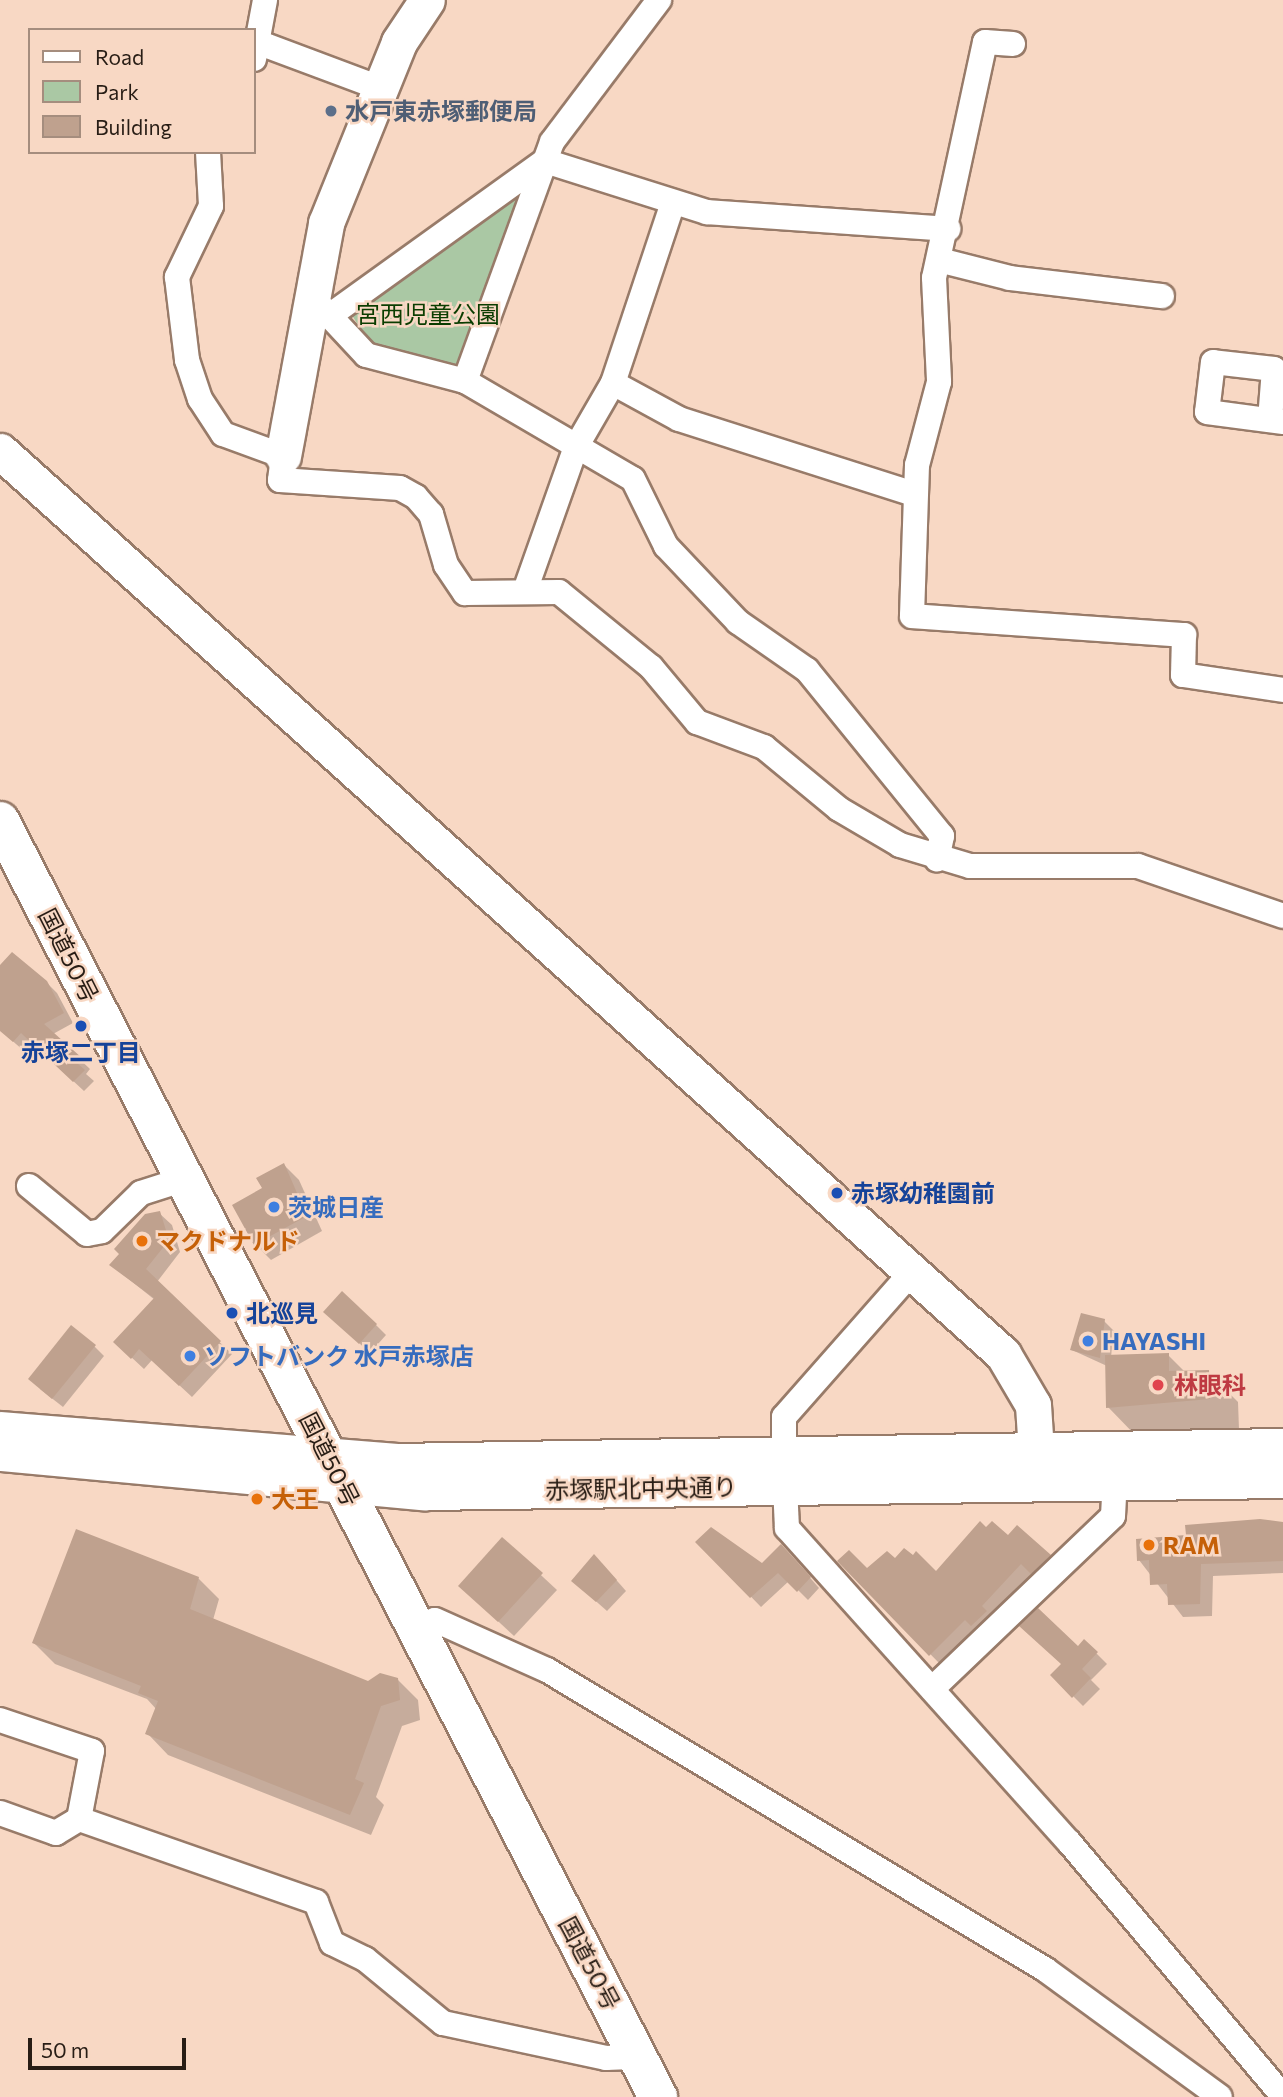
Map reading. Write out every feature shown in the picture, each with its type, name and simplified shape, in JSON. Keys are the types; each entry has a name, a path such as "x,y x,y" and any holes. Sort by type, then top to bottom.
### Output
{"highway":[{"name":"国道50号","path":"0,821 658,2097"}],"street":[{"path":"256,45 265,0"},
{"path":"427,0 380,88 326,223 322,306 283,456 281,480 400,488 416,497 431,514 446,565 465,593 501,596 526,588 559,592 651,667 697,722 764,747 839,809 937,859 970,866 1138,866 1283,916"},
{"path":"466,382 552,142 659,0"},
{"path":"1013,44 985,42 948,229 939,260 939,382 914,494 912,616 1184,635 1183,675 1283,690"},
{"path":"256,50 380,88"},
{"path":"208,154 211,206 177,277 187,360 200,399 223,434 283,456"},
{"path":"322,306 545,161"},
{"path":"545,161 707,212 948,229"},
{"path":"526,588 576,447 613,383 673,203"},
{"path":"939,260 1010,278 1162,296"},
{"path":"322,306 366,355 466,382 633,479 666,546 738,622 807,670 942,836 937,859"},
{"path":"613,383 679,419 914,494"},
{"path":"0,451 912,1272 1019,1373 1033,1405 1037,1466"},
{"path":"29,1186 87,1234 102,1231 141,1193 185,1179"},
{"path":"912,1272 784,1418 787,1528 932,1689 1283,2096"},
{"name":"赤塚駅北中央通り","path":"0,1429 335,1470 424,1492 688,1487 785,1469 1037,1466 1283,1446"},
{"name":"赤塚駅北中央通り","path":"0,1453 335,1470 690,1453 785,1469"},
{"path":"688,1487 690,1453"},
{"name":"赤塚駅北中央通り","path":"1037,1466 1115,1482 1283,1479"},
{"path":"932,1689 1113,1516 1115,1482"},
{"path":"416,1630 435,1620 547,1670 1046,1970 1220,2097"},
{"path":"0,1720 92,1751 79,1819 56,1833 0,1813"},
{"path":"79,1819 316,1902 331,1943 365,1959 443,2023 606,2058 639,2057"}],"green space":[{"name":"宮西児童公園","path":"507,195 522,203 457,372 371,346 350,312"}],"building":[{"path":"12,952 47,981 64,1013 44,1024 82,1058 77,1063 85,1070 73,1082 21,1033 13,1042 0,1031 0,965"},
{"path":"284,1163 307,1216 254,1245 232,1205 262,1188 256,1178"},
{"path":"160,1211 169,1240 146,1269 221,1341 179,1386 139,1349 131,1359 113,1342 154,1298 109,1265 119,1254 114,1249 145,1214"},
{"path":"342,1291 377,1324 359,1344 323,1312"},
{"name":"HAYASHI","path":"1081,1313 1105,1319 1100,1358 1070,1350"},
{"path":"71,1325 96,1345 52,1399 28,1379"},
{"name":"林眼科","path":"1169,1353 1169,1371 1209,1370 1210,1399 1106,1408 1105,1355"},
{"path":"1260,1519 1283,1522 1283,1561 1201,1564 1200,1604 1168,1605 1167,1584 1150,1585 1149,1560 1137,1561 1136,1539 1186,1535 1185,1525"},
{"path":"980,1521 986,1527 992,1521 1008,1535 1017,1525 1051,1555 1031,1574 1021,1564 982,1606 987,1611 971,1626 965,1620 929,1656 837,1561 849,1550 867,1568 887,1551 895,1558 904,1548 913,1555 916,1551 936,1571"},
{"path":"711,1527 762,1563 781,1544 811,1577 797,1592 778,1573 750,1598 695,1542"},
{"path":"76,1529 199,1577 190,1609 368,1681 380,1673 398,1678 400,1700 381,1706 355,1779 364,1783 350,1815 145,1734 158,1701 138,1693 141,1686 32,1643"},
{"path":"502,1537 543,1573 498,1622 458,1586"},
{"path":"594,1554 617,1580 596,1602 571,1581"},
{"path":"1038,1608 1078,1646 1084,1639 1098,1652 1082,1669 1091,1678 1072,1698 1050,1675 1061,1664 1019,1626"}],"place":[{"name":"水戸東赤塚郵便局","path":"331,111"},
{"name":"赤塚二丁目","path":"81,1026"},
{"name":"赤塚幼稚園前","path":"837,1193"},
{"name":"茨城日産","path":"274,1207"},
{"name":"マクドナルド","path":"142,1241"},
{"name":"北巡見","path":"232,1313"},
{"name":"HAYASHI","path":"1088,1341"},
{"name":"ソフトバンク 水戸赤塚店","path":"190,1356"},
{"name":"林眼科","path":"1158,1385"},
{"name":"大王","path":"257,1499"},
{"name":"RAM","path":"1149,1545"}]}
